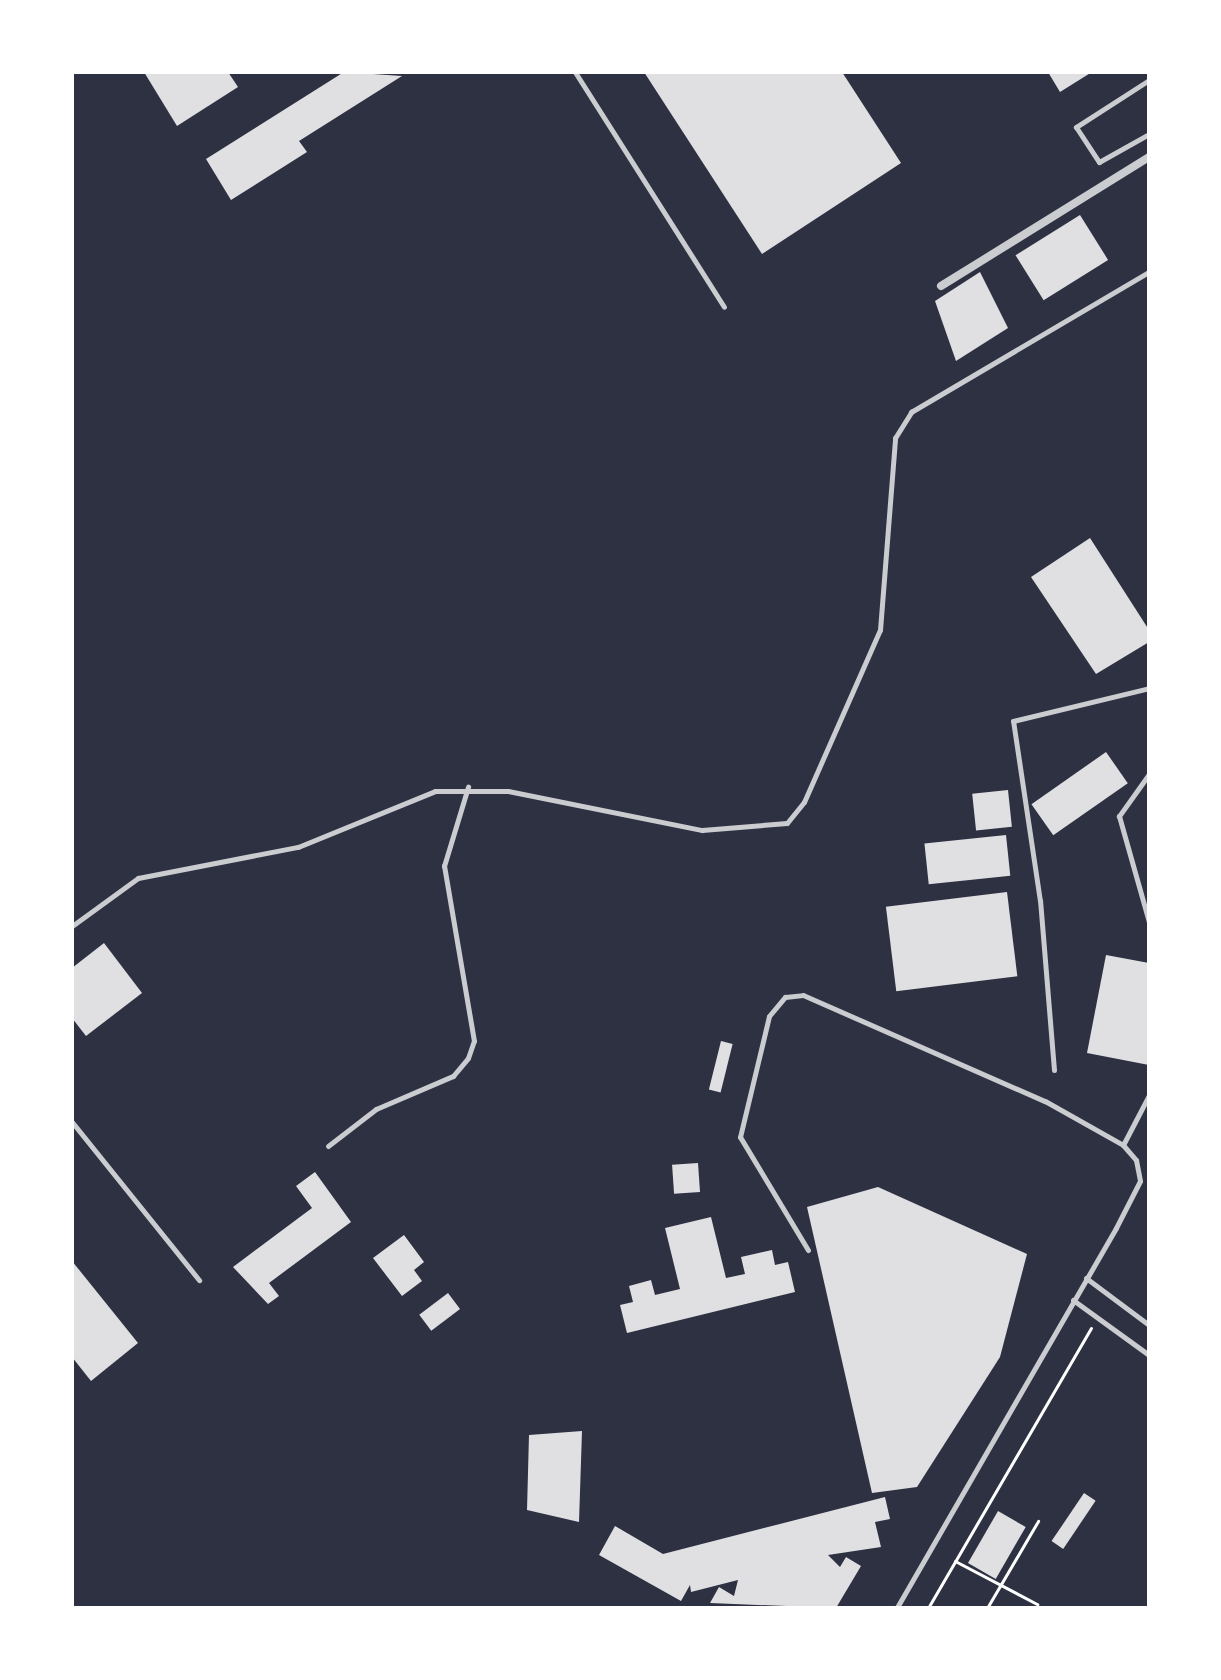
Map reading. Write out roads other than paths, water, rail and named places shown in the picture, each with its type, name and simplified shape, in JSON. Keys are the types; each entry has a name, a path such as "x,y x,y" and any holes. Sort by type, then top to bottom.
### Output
{"street":[{"path":"941,286 1149,157"}],"lane":[{"path":"575,72 724,307"},
{"path":"1149,80 1076,127 1099,162 1149,134"},
{"path":"72,926 138,878 298,847 435,791 468,787 702,830 787,823 804,802 880,630 895,438 911,412 1149,272"},
{"path":"1054,1070 1040,901 1013,721 1149,688"},
{"path":"1149,774 1119,816 1149,922"},
{"path":"328,1146 376,1109 453,1076 468,1058 471,1016 444,890 468,787"},
{"path":"808,1250 740,1137 769,1016 785,997 817,1001 1045,1101 1123,1145 1140,1181 897,1608"},
{"path":"1123,1145 1149,1095"},
{"path":"72,1122 199,1280"},
{"path":"1086,1278 1149,1325"},
{"path":"1073,1300 1149,1355"}]}
